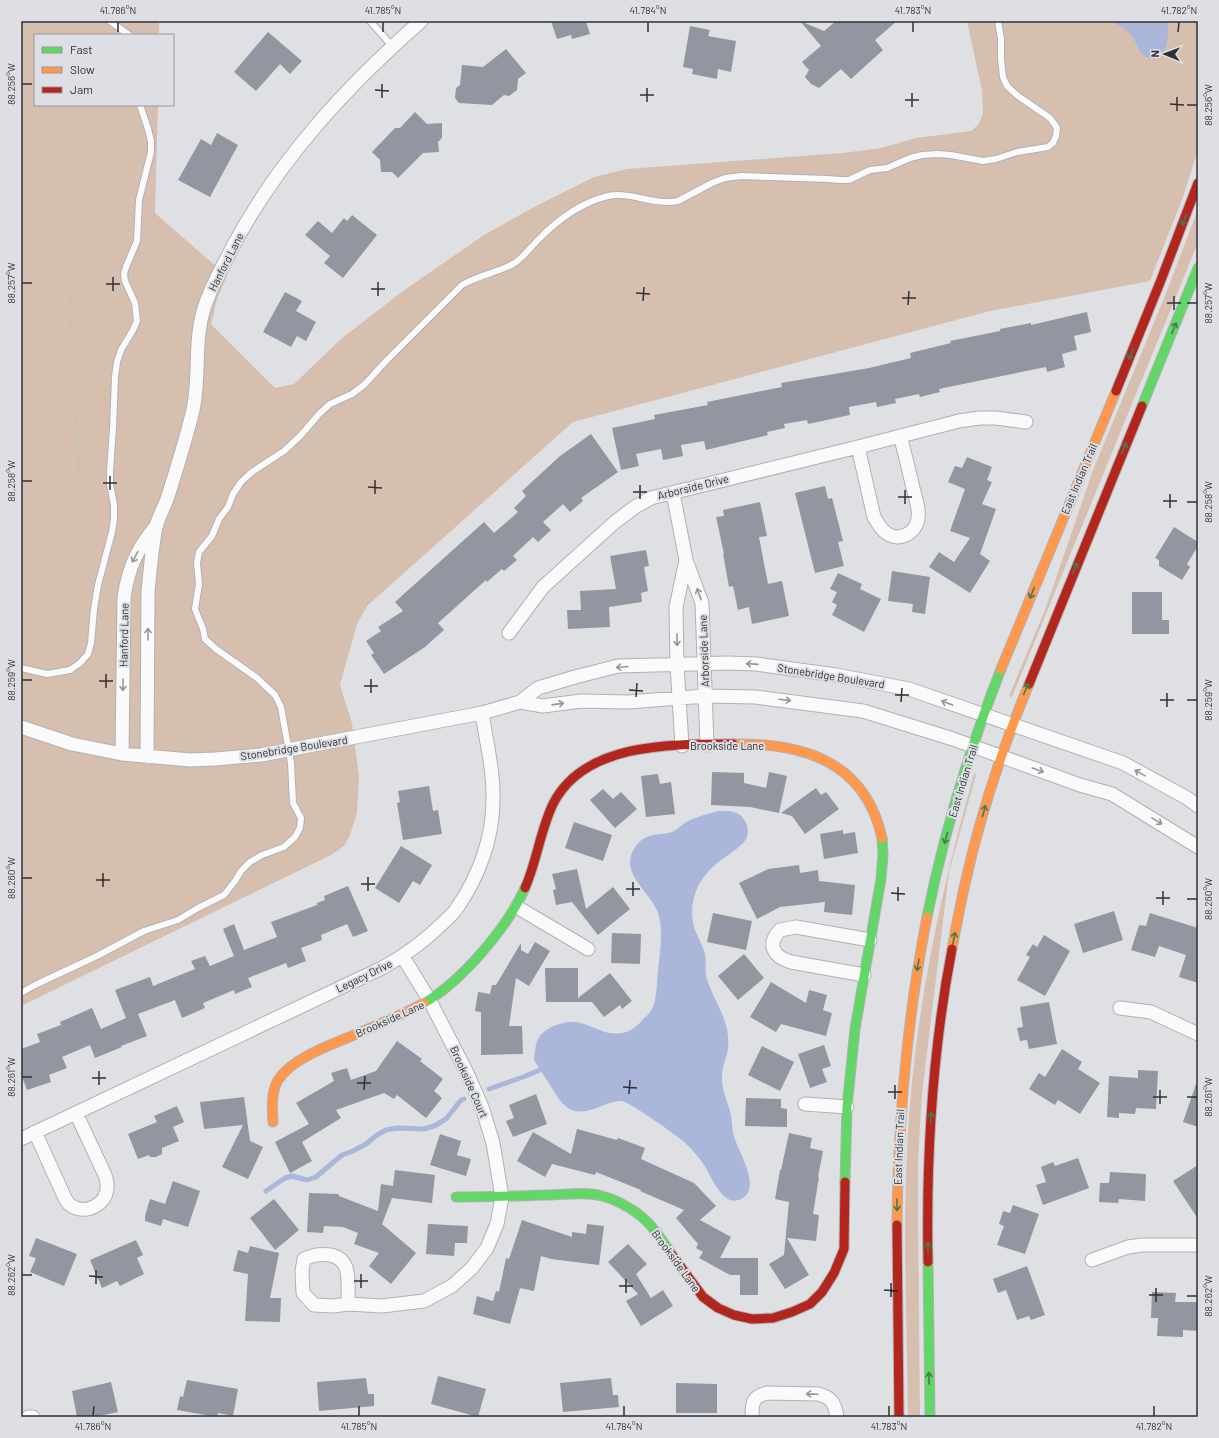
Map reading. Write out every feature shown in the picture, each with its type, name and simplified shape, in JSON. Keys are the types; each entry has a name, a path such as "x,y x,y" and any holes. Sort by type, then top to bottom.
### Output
{"main road":[{"name":"East Indian Trail","path":"899,1417 897,1198 901,1103 906,1047 918,964 935,882 960,788 984,716 1033,590 1162,276 1198,183"},
{"path":"930,1417 928,1180 930,1121 939,1030 946,979 965,883 984,807 1012,725 1198,268"},
{"name":"Brookside Lane","path":"273,1122 271,1106 274,1091 281,1076 291,1067 310,1055 430,1001 461,975 487,948 516,907 529,879 537,857 547,816 555,800 568,783 585,769 619,752 641,748 707,744 763,745 809,753 830,763 849,778 867,798 878,820 882,839 883,860 864,974 847,1107 844,1249 834,1273 822,1292 810,1304 773,1318 752,1319 734,1315 718,1308 703,1298 649,1224 638,1214 614,1200 602,1196 586,1194 502,1197 456,1196"}],"street":[{"name":"Hanford Lane","path":"147,757 148,592 157,525 168,498 193,410 196,393 200,328 207,299 219,273 255,208 300,145 344,94 392,46 421,21"},
{"name":"Arborside Drive","path":"509,633 542,587 615,522 644,501 959,421 979,418 996,418 1026,422"},
{"path":"858,447 874,517 886,533 897,537 908,534 915,528 918,519 917,506 900,436"},
{"name":"Arborside Lane","path":"672,493 686,560 702,603 707,744"},
{"name":"Hanford Lane","path":"122,754 124,597 127,577 132,563 144,540 157,525"},
{"name":"Arborside Lane","path":"682,746 677,664 676,607 686,560"},
{"name":"Stonebridge Boulevard","path":"21,727 72,744 122,754 147,757 215,759 289,751 482,713 520,702 538,688 575,676 618,666 728,663 756,664 836,675 909,689 1123,763 1198,806"},
{"name":"Stonebridge Boulevard","path":"520,702 543,706 581,701 628,702 680,697 755,696 863,711 953,739 1080,785 1112,794 1198,847"},
{"name":"Legacy Drive","path":"21,1139 375,972 403,957 430,937 456,909 471,886 487,844 492,822 493,800 492,781 482,713"},
{"path":"516,907 588,949"},
{"path":"864,974 791,962 782,959 776,955 773,941 775,935 780,930 796,927 870,940"},
{"name":"Brookside Court","path":"348,1304 347,1271 341,1260 332,1255 314,1255 304,1259 302,1271 303,1293 314,1305 334,1306 348,1304 382,1306 424,1301 452,1286 472,1268 487,1248 498,1224 502,1197 493,1143 482,1107 467,1073 430,1001 403,957"},
{"path":"1120,1008 1151,1012 1198,1034"},
{"path":"805,1104 847,1107"},
{"path":"35,1132 69,1204 77,1208 86,1209 95,1207 102,1202 108,1184 76,1113"},
{"path":"1092,1260 1128,1247 1142,1245 1198,1245"},
{"path":"752,1417 753,1402 759,1395 767,1393 824,1395 830,1399 834,1405 837,1417"},
{"path":"28,1417 33,1417"}],"lane":[{"path":"110,21 127,34"},
{"path":"370,21 392,46"},
{"path":"21,993 144,931 178,920 224,895 241,871 250,862 284,847 296,837 300,828 301,818 293,803 292,764 281,707 275,695 257,678 205,639 203,628 195,609 199,584 197,562 199,552 212,536 219,519 228,507 232,494 241,482 252,472 284,451 330,404 352,394 364,385 387,360 462,286 473,279 514,264 560,219 579,206 610,196 631,196 663,203 678,201 712,183 725,178 741,176 849,180 870,170 887,168 910,158 922,155 951,155 983,161 996,159 1017,152 1048,147 1053,143 1057,128 1050,118 1018,96 1007,86 1003,77 1001,39 998,21"},
{"path":"21,668 47,674 70,670 80,663 88,654 91,643 98,585 114,519 110,471 117,362 137,321 134,303 125,281 124,274 137,241 139,200 151,152 151,141 140,106"}],"path":[{"path":"69,265 72,361 82,501"},
{"path":"21,911 147,876 153,878"}],"shaded area":[{"path":"21,21 159,21 159,34 34,34 34,106 158,106 155,213 227,276 217,299 211,324 275,388 294,384 341,339 403,291 484,235 534,207 594,177 627,169 843,153 881,148 916,138 971,131 979,124 983,113 982,91 967,21 1198,21 1198,150 1183,197 1150,281 990,311 573,422 367,606 357,624 340,685 352,723 359,777 357,813 350,835 344,846 331,855 21,1006"},
{"path":"1198,209 1197,245 1012,697 1009,696 1045,610 1093,470 1165,296"},
{"path":"974,774 976,775 949,872 922,1094 918,1160 920,1417 908,1417 905,1216 910,1101 922,1007 939,913 961,820"}],"water":[{"path":"1111,21 1168,21 1167,44 1163,54 1154,59 1145,57 1141,53 1132,36 1122,27"},
{"path":"718,811 731,811 737,813 745,820 748,828 746,839 734,851 708,871 698,886 692,912 695,930 705,954 707,979 723,1016 727,1031 728,1046 722,1072 722,1081 731,1115 733,1133 749,1175 750,1184 749,1191 744,1197 737,1200 730,1200 725,1197 715,1184 702,1162 683,1141 627,1103 615,1101 594,1109 580,1112 569,1109 561,1102 534,1060 538,1039 541,1034 551,1027 563,1023 575,1022 617,1034 634,1028 652,1009 655,1000 661,943 660,922 657,910 653,903 633,875 630,859 637,844 645,838 671,832 690,820"}],"building":[{"path":"551,21 586,21 590,34 572,39 571,35 557,39"},
{"path":"800,21 824,31 836,21 897,21 875,40 883,50 851,79 841,69 819,88 811,84 805,77 809,70 802,62 821,46"},
{"path":"690,26 710,30 708,36 736,41 731,72 718,69 717,79 692,74 693,69 683,67"},
{"path":"268,32 302,61 290,74 280,64 256,91 234,72"},
{"path":"506,49 526,73 518,79 517,90 509,96 504,95 492,105 459,103 455,98 456,88 460,85 462,65 483,67"},
{"path":"415,112 427,124 442,123 442,138 438,142 439,152 423,153 398,178 392,172 381,172 380,160 372,152 395,128 400,128"},
{"path":"217,133 238,145 210,197 178,180 201,139 211,145"},
{"path":"352,215 377,235 343,278 324,263 330,256 305,235 318,221 332,233 344,218 347,221"},
{"path":"285,292 302,301 296,311 316,322 306,341 297,336 291,347 263,332"},
{"path":"1087,312 1091,332 1074,336 1077,350 1062,354 1065,367 1047,372 1046,367 939,389 940,392 920,397 919,394 895,399 896,403 877,407 876,402 849,407 850,415 808,424 807,420 784,424 785,428 767,432 768,435 706,450 704,441 681,445 683,456 663,460 661,449 636,454 639,466 621,470 612,428 655,419 654,415 708,405 707,402 782,387 781,383 869,368 911,358 910,353 951,343 950,341 1000,331 1000,329 1031,323 1031,325"},
{"path":"591,434 618,472 581,498 583,501 570,512 563,504 543,522 551,530 538,542 533,537 513,556 517,560 504,571 502,569 487,582 486,580 438,623 444,630 425,647 384,674 371,655 374,653 366,641 381,631 378,627 403,611 395,602 484,522 494,533 518,512 514,508 526,496 522,491 560,456"},
{"path":"967,457 992,467 987,480 992,482 982,504 996,509 980,554 990,561 970,593 929,567 939,552 954,562 970,538 950,531 965,489 948,482 955,466 962,468"},
{"path":"825,486 828,499 832,498 843,541 838,542 844,566 815,573 795,493"},
{"path":"760,502 767,536 759,537 768,584 782,581 789,616 752,624 749,607 738,610 733,586 729,587 716,517 724,516 723,510"},
{"path":"1174,527 1198,542 1198,546 1187,564 1190,567 1182,580 1159,566 1159,560 1155,558"},
{"path":"646,550 649,566 644,567 648,591 641,593 642,602 609,607 610,627 568,629 567,610 581,610 580,591 616,589 610,556"},
{"path":"892,571 930,577 925,614 912,612 913,604 888,601"},
{"path":"838,573 862,584 860,589 881,599 864,632 832,615 837,605 832,602 837,592 830,589"},
{"path":"1132,592 1162,592 1162,620 1169,620 1169,634 1132,634"},
{"path":"712,772 744,773 744,783 766,788 769,772 787,776 779,813 750,807 711,805"},
{"path":"658,774 660,784 671,782 675,814 646,817 641,776"},
{"path":"429,786 433,811 438,810 442,834 403,840 397,803 400,802 398,791"},
{"path":"816,788 821,795 826,792 839,809 805,834 792,816 781,813"},
{"path":"603,789 613,799 621,792 637,809 615,828 590,800"},
{"path":"574,822 612,835 603,861 565,848"},
{"path":"843,830 843,834 855,832 858,853 824,859 820,834"},
{"path":"401,846 432,865 420,885 413,881 399,903 375,888"},
{"path":"799,865 800,873 818,870 819,881 855,885 852,915 824,912 825,902 780,907 757,919 739,883 768,869"},
{"path":"577,869 586,909 613,887 630,909 598,935 572,902 556,905 553,890 556,889 552,874"},
{"path":"348,886 368,931 353,937 347,924 321,935 322,940 301,948 306,961 288,968 286,963 248,978 252,987 235,994 234,990 203,1003 205,1008 182,1018 175,1000 138,1014 147,1036 95,1058 90,1045 62,1057 67,1068 49,1075 51,1082 27,1090 21,1074 21,1049 40,1042 37,1034 61,1025 60,1022 92,1008 101,1029 126,1018 115,990 150,977 153,986 195,969 191,961 205,956 210,966 234,956 223,929 234,924 244,950 277,937 271,922 317,905 317,903 325,900 324,896"},
{"path":"1114,911 1123,940 1083,953 1074,924"},
{"path":"713,913 752,921 746,950 707,942"},
{"path":"1150,913 1198,928 1198,983 1179,977 1186,955 1159,946 1155,957 1131,950 1139,925 1146,926"},
{"path":"612,933 641,934 640,964 611,963"},
{"path":"1044,935 1070,951 1045,996 1017,980 1030,957 1026,955 1033,944 1037,947"},
{"path":"535,942 550,951 529,986 516,978 509,1026 522,1026 523,1054 481,1055 481,1012 475,1011 478,992 490,994 492,985 496,985 521,943 521,950 528,954"},
{"path":"744,954 764,978 738,1000 718,976"},
{"path":"545,968 578,968 578,998 610,973 632,1001 622,1009 620,1005 604,1017 592,1002 546,1002"},
{"path":"771,982 806,1003 809,990 827,995 823,1010 832,1013 826,1036 781,1024 776,1032 750,1017"},
{"path":"1049,1002 1057,1044 1029,1049 1027,1040 1020,1041 1017,1028 1023,1027 1020,1007"},
{"path":"397,1041 422,1059 420,1061 443,1079 434,1091 442,1098 426,1118 397,1095 394,1099 384,1093 336,1110 341,1118 302,1142 312,1161 290,1173 275,1142 309,1124 296,1103 334,1081 331,1073 347,1068 351,1080 376,1071"},
{"path":"824,1045 831,1066 822,1069 827,1082 810,1088 798,1054"},
{"path":"762,1046 794,1062 780,1091 748,1075"},
{"path":"1062,1049 1082,1062 1078,1069 1100,1083 1080,1114 1058,1100 1055,1105 1029,1089 1039,1073 1045,1077"},
{"path":"1138,1070 1158,1071 1156,1109 1136,1108 1135,1114 1119,1113 1119,1118 1107,1117 1109,1076 1138,1078"},
{"path":"1196,1084 1198,1084 1198,1127 1183,1122"},
{"path":"536,1094 547,1124 513,1137 506,1121 514,1118 509,1105"},
{"path":"244,1097 250,1141 263,1147 248,1179 222,1167 243,1125 204,1129 200,1102"},
{"path":"746,1098 781,1099 781,1108 787,1109 787,1127 745,1126"},
{"path":"177,1106 184,1122 173,1127 179,1141 162,1148 162,1154 156,1157 150,1157 149,1155 138,1159 128,1134 157,1122 154,1116"},
{"path":"577,1129 617,1140 618,1138 645,1148 641,1159 694,1183 716,1206 700,1220 731,1237 720,1258 758,1258 758,1295 740,1295 740,1275 730,1275 699,1258 703,1252 696,1248 698,1244 676,1218 684,1210 640,1191 641,1190 596,1172 595,1175 552,1164 545,1177 517,1161 533,1132 571,1154"},
{"path":"789,1133 812,1138 810,1148 823,1151 813,1214 819,1215 816,1241 787,1238 809,1275 785,1289 769,1264 784,1255 789,1202 775,1199"},
{"path":"440,1134 461,1141 457,1155 471,1159 466,1176 430,1165"},
{"path":"1078,1158 1089,1188 1043,1205 1036,1185 1046,1182 1041,1167 1053,1162 1055,1166"},
{"path":"1198,1165 1198,1219 1173,1181"},
{"path":"395,1170 435,1175 432,1203 392,1198 382,1224 416,1253 391,1284 369,1266 379,1253 354,1244 358,1233 343,1227 324,1226 323,1233 307,1232 309,1193 339,1194 339,1196 378,1211 381,1184 393,1186"},
{"path":"1110,1172 1146,1174 1145,1201 1119,1199 1118,1203 1099,1202 1100,1183 1109,1183"},
{"path":"173,1181 200,1191 188,1227 163,1219 161,1226 145,1221 150,1199 165,1204"},
{"path":"274,1199 299,1230 275,1250 250,1218"},
{"path":"1013,1205 1039,1214 1025,1254 997,1245 1004,1226 999,1224 1003,1211 1010,1213"},
{"path":"522,1220 572,1237 572,1232 586,1234 587,1224 604,1226 599,1265 551,1259 541,1256 534,1291 520,1288 510,1324 473,1314 477,1296 493,1301 496,1291 499,1292 506,1258 509,1259"},
{"path":"428,1224 468,1226 467,1243 455,1243 454,1256 426,1254"},
{"path":"36,1238 77,1254 64,1286 30,1272 36,1258 29,1256"},
{"path":"136,1240 143,1255 137,1258 144,1274 120,1286 117,1281 102,1288 90,1260"},
{"path":"628,1244 647,1264 636,1274 651,1298 663,1290 673,1306 641,1326 626,1301 638,1294 608,1262"},
{"path":"250,1246 279,1253 270,1298 281,1298 280,1322 245,1321 248,1274 233,1271 238,1250 248,1253"},
{"path":"1027,1266 1045,1315 1031,1320 1029,1316 1017,1320 1006,1290 998,1293 993,1279"},
{"path":"1152,1292 1176,1293 1175,1302 1198,1302 1198,1331 1183,1330 1183,1337 1157,1336 1158,1318 1151,1318"},
{"path":"438,1376 486,1389 478,1417 431,1404"},
{"path":"366,1378 368,1394 374,1394 374,1406 319,1411 317,1382"},
{"path":"611,1378 613,1395 618,1395 619,1407 563,1412 560,1383"},
{"path":"187,1380 238,1389 233,1416 218,1413 217,1417 177,1410 180,1396 183,1397"},
{"path":"111,1382 118,1412 94,1417 77,1417 72,1391"},
{"path":"676,1383 717,1384 717,1413 676,1413"}],"waterway":[{"path":"489,1089 540,1070"},
{"path":"266,1191 285,1178 292,1176 307,1180 316,1177 342,1155 366,1144 386,1130 397,1128 424,1129 434,1126 446,1119 461,1100 464,1099"}],"traffic: fast":[{"path":"1142,406 1198,268"},
{"path":"927,917 941,854 958,792 978,730 1001,669"},
{"path":"845,1182 847,1107 855,1029 881,879 883,854 882,838"},
{"path":"424,1003 453,981 482,952 507,920 525,888"},
{"path":"456,1197 582,1193 602,1196 625,1205 642,1217 656,1232 672,1255"},
{"path":"928,1262 930,1417"}],"traffic: slow":[{"path":"1001,669 1116,391"},
{"path":"952,949 965,884 985,808 1001,758 1029,684"},
{"path":"733,744 783,747 806,753 827,762 846,774 861,791 874,812 882,838"},
{"path":"897,1225 899,1147 905,1070 914,994 927,917"},
{"path":"273,1122 272,1101 274,1090 278,1080 284,1072 313,1053 390,1020 424,1003"}],"traffic: jam":[{"path":"1116,391 1198,183"},
{"path":"1029,684 1142,406"},
{"path":"525,888 553,804 567,784 586,768 608,758 632,751 684,745 733,744"},
{"path":"928,1262 929,1145 935,1066 945,988 952,949"},
{"path":"672,1255 703,1297 718,1308 734,1315 752,1319 773,1318 792,1312 810,1304 822,1292 834,1273 844,1249 845,1182"},
{"path":"897,1225 899,1417"}]}
